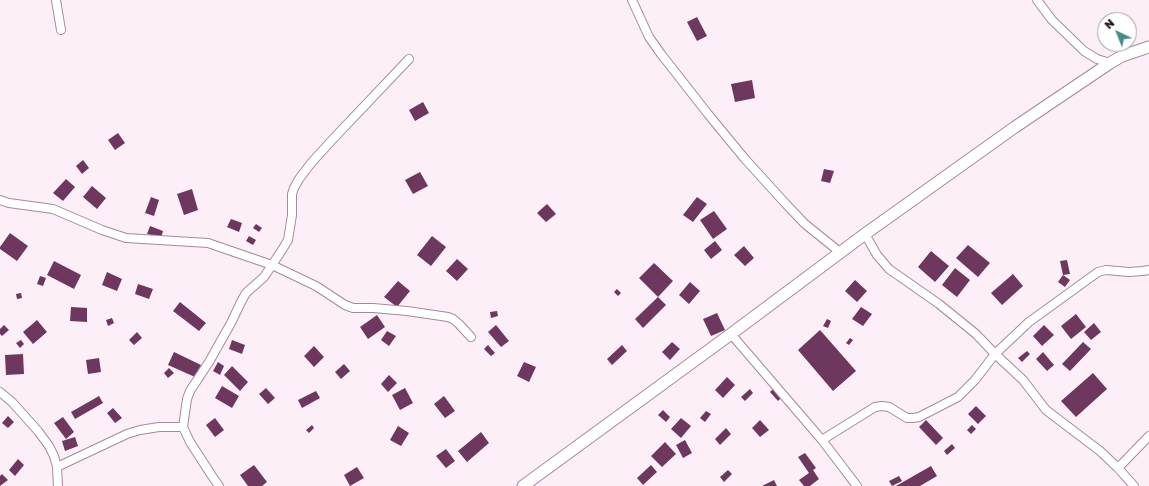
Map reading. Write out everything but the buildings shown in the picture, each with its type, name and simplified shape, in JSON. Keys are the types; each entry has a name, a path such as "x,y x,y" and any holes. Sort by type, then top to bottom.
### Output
{"street":[{"path":"56,0 61,30"},
{"path":"632,0 653,43 745,159 795,214 816,234 841,253"},
{"path":"1037,0 1052,20 1084,51 1097,59 1110,63"},
{"path":"523,486 865,234 1015,127 1110,63 1122,56 1149,47"},
{"path":"220,486 190,442 183,427 187,398 190,391 231,324 246,293 264,277 288,240 292,215 292,194 299,179 312,162 409,59"},
{"path":"0,200 9,203 53,209 102,230 126,238 208,243 272,265 316,286 345,305 353,308 407,311 448,317 459,324 470,337"},
{"path":"865,234 877,256 889,269 940,304 976,334 1023,380 1046,410 1100,451 1134,486"},
{"path":"822,440 875,406 889,407 907,418 919,417 958,397 975,380 995,354 1029,322 1098,272 1106,270 1130,272 1149,270"},
{"path":"731,334 822,440 857,486"},
{"path":"0,392 12,402 38,431 49,446 57,467 58,486"},
{"path":"57,467 127,434 159,427 183,427"},
{"path":"1118,468 1149,436"}]}
